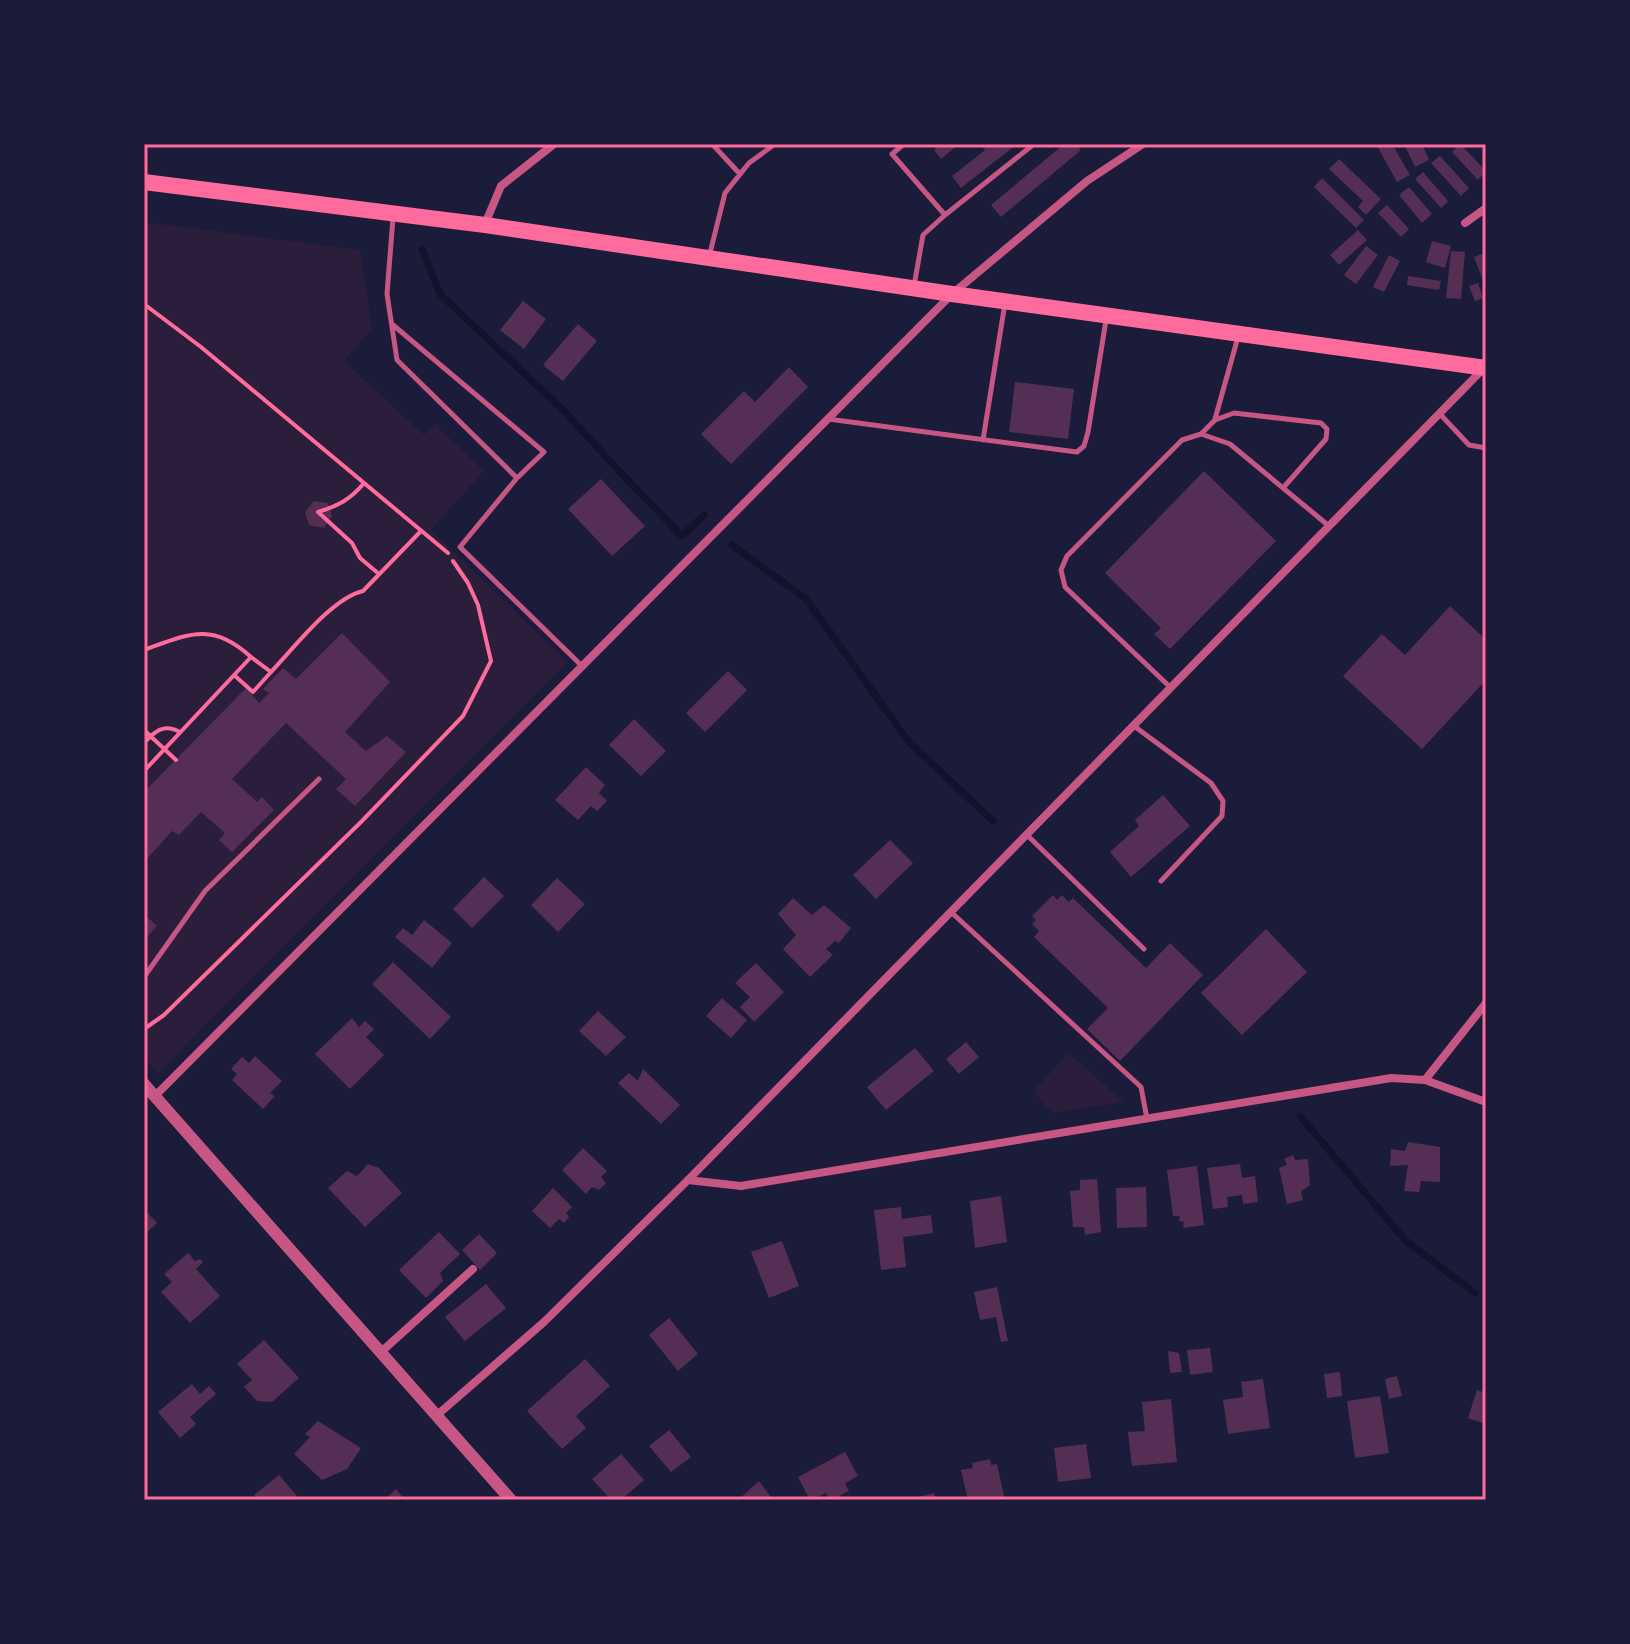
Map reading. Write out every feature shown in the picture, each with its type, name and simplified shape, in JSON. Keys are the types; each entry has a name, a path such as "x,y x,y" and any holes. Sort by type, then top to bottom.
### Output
{"main road":[{"path":"144,182 485,225 952,294 1485,367"}],"street":[{"path":"485,225 501,186 554,144"},
{"path":"155,1096 952,294 1087,181 1141,145"},
{"path":"1465,223 1486,208"},
{"path":"436,1416 546,1320 688,1180 1485,367"},
{"path":"1425,1080 1486,1003"},
{"path":"688,1180 741,1186 1391,1078 1425,1080 1486,1102"},
{"path":"144,1084 511,1500"},
{"path":"381,1352 473,1269"}],"lane":[{"path":"712,144 740,174"},
{"path":"709,258 725,193 749,163 775,144"},
{"path":"904,144 892,154 945,215"},
{"path":"914,288 923,235 1034,144"},
{"path":"394,213 387,294 397,360 517,478"},
{"path":"983,440 1005,301"},
{"path":"828,419 1077,452 1084,446 1088,432 1107,315"},
{"path":"392,325 544,452 517,478 460,547 582,666"},
{"path":"1215,420 1239,334"},
{"path":"1170,687 1065,587 1061,570 1067,556 1182,440 1201,434 1215,420 1234,413 1321,423 1327,429 1326,439 1283,488"},
{"path":"1439,413 1469,445 1486,448"},
{"path":"1201,434 1230,444 1329,526"},
{"path":"1134,725 1211,783 1223,801 1222,816 1161,881"},
{"path":"144,977 205,891 319,779"},
{"path":"1026,834 1144,949"},
{"path":"950,912 1141,1087 1147,1119"}],"path":[{"path":"144,304 201,347 448,553 478,605 491,661 463,716 362,821 164,1015 144,1029"},
{"path":"364,483 353,497 318,512 352,543 360,558 379,574"},
{"path":"234,675 253,692 336,603 352,593 363,591 421,531"},
{"path":"144,650 200,633 227,638 238,644 271,672"},
{"path":"144,771 251,657"},
{"path":"144,743 166,727 180,732"},
{"path":"144,730 176,760"}],"shaded area":[{"path":"144,222 360,250 372,329 344,361 424,435 435,424 484,471 431,530 568,662 158,1073 144,1058"},
{"path":"1069,1053 1124,1102 1052,1113 1033,1091"}],"building":[{"path":"942,144 959,144 941,159 934,150"},
{"path":"980,144 1017,144 961,188 952,176 985,150"},
{"path":"1064,144 1076,144 1081,150 1001,217 991,205"},
{"path":"1376,144 1392,144 1410,175 1397,182"},
{"path":"1404,144 1422,144 1429,160 1415,167"},
{"path":"1460,144 1486,171 1478,180 1452,152"},
{"path":"1440,156 1469,188 1461,196 1431,163"},
{"path":"1339,159 1381,199 1366,215 1358,207 1363,201 1329,169"},
{"path":"1423,172 1448,201 1441,208 1415,179"},
{"path":"1322,178 1364,220 1356,228 1314,187"},
{"path":"1409,187 1432,214 1422,223 1399,195"},
{"path":"1387,205 1409,229 1401,237 1378,213"},
{"path":"1358,230 1367,240 1339,265 1330,255"},
{"path":"1432,241 1451,246 1445,268 1426,262"},
{"path":"1366,246 1378,255 1356,284 1344,275"},
{"path":"1451,251 1465,252 1461,299 1446,298"},
{"path":"1484,253 1486,259 1486,288 1474,257"},
{"path":"1389,255 1400,261 1384,292 1373,287"},
{"path":"1408,276 1441,281 1439,290 1407,285"},
{"path":"1478,283 1483,298 1475,301 1469,286"},
{"path":"523,301 546,319 524,349 500,330"},
{"path":"578,324 597,341 563,381 543,365"},
{"path":"789,367 808,387 731,464 701,434 744,391 755,402"},
{"path":"1015,382 1074,389 1068,439 1009,432"},
{"path":"1204,471 1276,541 1170,649 1154,634 1161,628 1105,573"},
{"path":"601,479 645,526 612,556 568,509"},
{"path":"314,501 328,503 332,516 324,528 309,525 305,512"},
{"path":"1450,606 1486,640 1486,680 1422,749 1343,676 1382,634 1405,655"},
{"path":"342,633 390,682 345,732 366,751 387,736 406,752 355,806 336,789 346,779 286,723 232,779 257,802 262,797 274,810 232,852 219,840 225,833 201,812 179,835 172,831 144,862 144,792 246,688 259,703 269,693 263,689 283,668 296,679"},
{"path":"728,671 747,690 705,732 686,713"},
{"path":"634,719 666,751 641,776 609,745"},
{"path":"586,767 605,785 599,793 607,801 597,811 591,806 578,820 555,800"},
{"path":"1163,795 1190,826 1131,877 1110,852 1139,826 1135,820"},
{"path":"890,840 913,863 876,899 853,875"},
{"path":"484,877 504,896 472,928 453,909"},
{"path":"557,878 585,904 558,932 531,905"},
{"path":"1053,895 1057,900 1062,895 1069,902 1073,898 1146,968 1170,943 1203,975 1120,1061 1087,1029 1108,1008 1034,937 1039,931 1032,924 1036,920 1032,916"},
{"path":"793,898 812,915 824,905 851,928 839,943 835,941 826,949 833,955 810,977 783,949 796,935 778,914"},
{"path":"144,914 157,926 144,940"},
{"path":"424,920 452,943 432,968 395,937 403,928 412,935"},
{"path":"1266,929 1307,972 1242,1035 1201,993"},
{"path":"393,962 451,1017 430,1039 372,984"},
{"path":"756,963 784,992 754,1022 740,1007 750,997 735,983"},
{"path":"722,998 747,1020 731,1038 706,1016"},
{"path":"598,1011 626,1037 606,1056 579,1031"},
{"path":"352,1018 359,1027 365,1021 374,1029 366,1037 384,1055 350,1089 315,1054"},
{"path":"966,1042 979,1057 959,1074 946,1059"},
{"path":"915,1048 934,1071 886,1110 867,1087"},
{"path":"255,1056 282,1081 270,1093 275,1096 263,1109 232,1080 237,1074 231,1069 242,1057 249,1063"},
{"path":"643,1069 680,1105 661,1124 618,1083 629,1073 638,1081"},
{"path":"1408,1142 1440,1147 1440,1182 1421,1181 1419,1192 1404,1191 1408,1165 1390,1166 1391,1149 1405,1151"},
{"path":"583,1148 607,1171 601,1177 606,1183 599,1190 592,1187 586,1194 562,1170"},
{"path":"1293,1155 1295,1160 1308,1159 1310,1185 1301,1191 1303,1200 1287,1204 1279,1168 1287,1165 1284,1159"},
{"path":"368,1164 379,1168 402,1193 365,1227 328,1188 347,1171 357,1176"},
{"path":"1240,1164 1242,1178 1255,1176 1258,1202 1243,1204 1242,1195 1227,1197 1228,1207 1213,1209 1207,1168"},
{"path":"1197,1166 1204,1225 1183,1228 1184,1222 1179,1221 1180,1216 1173,1216 1167,1170"},
{"path":"1097,1179 1101,1232 1085,1235 1084,1227 1073,1227 1070,1191 1080,1190 1080,1180"},
{"path":"1146,1187 1147,1227 1117,1228 1116,1188"},
{"path":"553,1188 572,1207 566,1213 569,1217 564,1223 559,1219 550,1228 532,1211"},
{"path":"1001,1196 1007,1242 975,1248 970,1201"},
{"path":"901,1207 902,1219 931,1215 933,1233 903,1237 906,1267 881,1270 874,1210"},
{"path":"144,1209 157,1223 144,1235"},
{"path":"439,1232 460,1254 440,1273 443,1281 426,1298 399,1270"},
{"path":"479,1234 497,1253 480,1270 462,1250"},
{"path":"782,1241 799,1286 769,1298 751,1252"},
{"path":"188,1253 195,1261 200,1259 203,1262 196,1269 220,1296 190,1323 161,1292 172,1282 164,1274"},
{"path":"486,1284 506,1308 465,1341 445,1317"},
{"path":"997,1287 1008,1341 1001,1342 996,1317 980,1320 974,1292"},
{"path":"669,1318 698,1354 678,1371 649,1335"},
{"path":"264,1340 299,1378 272,1402 257,1401 244,1387 252,1380 237,1364"},
{"path":"1210,1348 1213,1372 1190,1375 1187,1350"},
{"path":"1168,1351 1179,1353 1182,1372 1170,1373"},
{"path":"585,1359 610,1386 576,1416 586,1428 562,1449 527,1411"},
{"path":"1340,1372 1342,1396 1327,1398 1324,1374"},
{"path":"1397,1376 1402,1396 1389,1399 1385,1379"},
{"path":"1263,1379 1270,1428 1228,1434 1223,1400 1243,1397 1241,1382"},
{"path":"192,1384 200,1394 209,1386 216,1394 190,1417 196,1424 180,1438 158,1412"},
{"path":"1477,1390 1486,1393 1486,1424 1468,1418"},
{"path":"1380,1396 1389,1453 1355,1458 1347,1401"},
{"path":"1171,1399 1177,1462 1132,1466 1128,1432 1145,1431 1142,1402"},
{"path":"318,1421 361,1448 347,1469 322,1480 294,1454 310,1437 305,1434"},
{"path":"669,1430 691,1457 671,1472 649,1446"},
{"path":"1086,1444 1091,1478 1058,1482 1054,1448"},
{"path":"845,1452 858,1476 845,1483 849,1491 832,1500 826,1493 810,1500 798,1477"},
{"path":"621,1454 644,1480 621,1500 611,1500 592,1479"},
{"path":"990,1459 991,1465 997,1464 1005,1500 968,1500 961,1470 973,1468 972,1463"},
{"path":"279,1475 297,1496 292,1500 258,1500 254,1495"},
{"path":"759,1481 773,1500 738,1500"},
{"path":"396,1489 405,1500 384,1500"},
{"path":"934,1493 936,1500 910,1500 910,1499"}],"waterway":[{"path":"422,249 440,294 564,411 682,536 704,515"},
{"path":"732,545 806,599 909,742 993,821"},
{"path":"1300,1116 1405,1240 1475,1293"}]}
